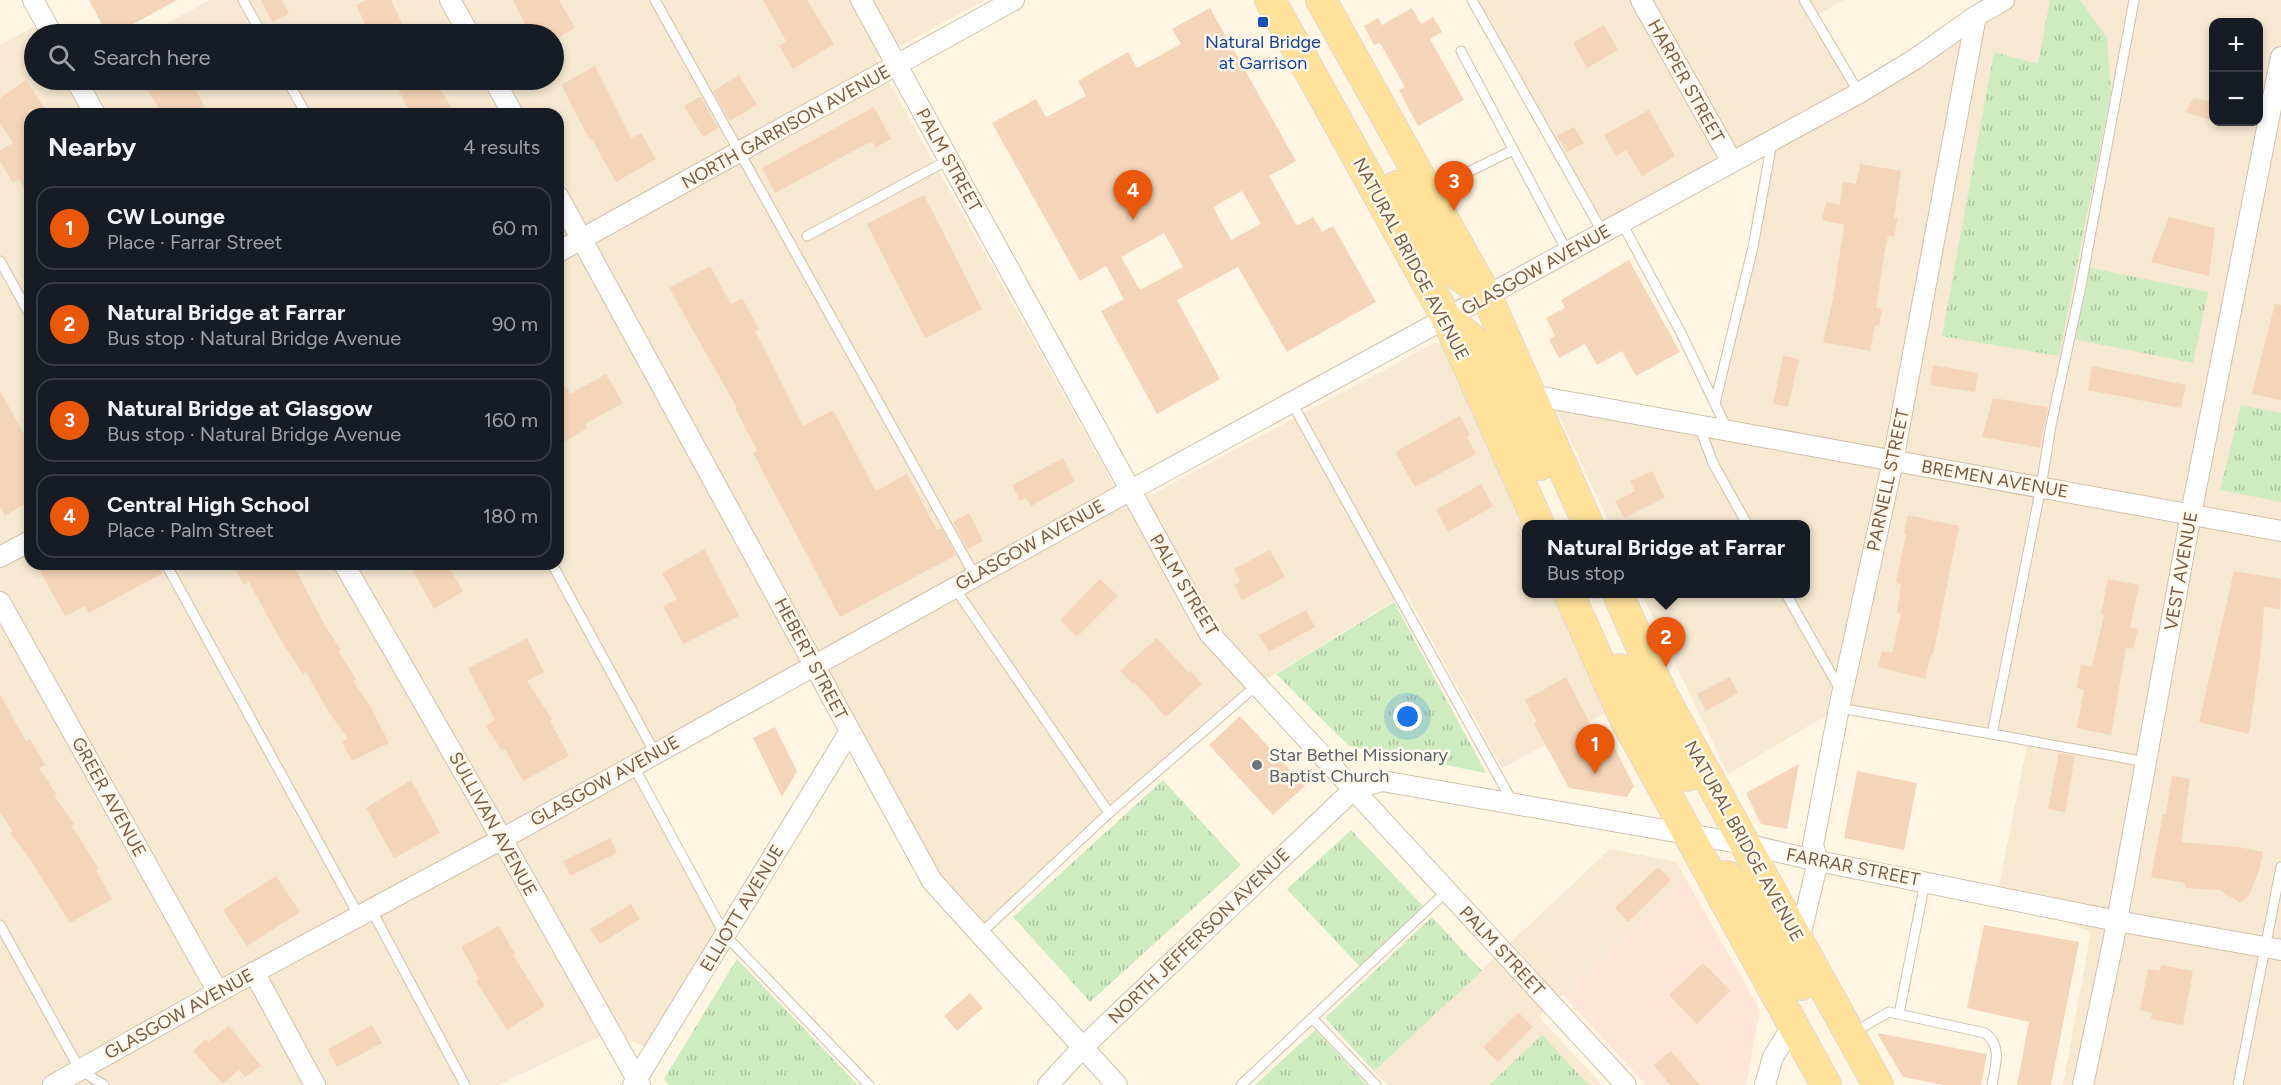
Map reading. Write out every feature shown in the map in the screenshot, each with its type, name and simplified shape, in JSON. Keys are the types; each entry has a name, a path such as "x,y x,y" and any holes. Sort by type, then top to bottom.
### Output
{"main road":[{"name":"NATURAL BRIDGE AVENUE","path":"1270,0 1448,319 1537,520"},
{"path":"1321,0 1487,297 1532,395 1585,520"},
{"path":"1320,91 1378,154 1440,261 1487,297"},
{"path":"1448,319 1487,352 1541,466 1583,520"},
{"path":"1571,598 1624,717 1826,1085"},
{"path":"1572,598 1614,659 1676,760 1712,807 1745,844"},
{"name":"NATURAL BRIDGE AVENUE","path":"1620,598 1661,692 1877,1082"},
{"path":"1689,834 1735,885 1759,916 1821,1019 1877,1082"}],"street":[{"path":"33,0 46,24"},
{"path":"450,0 463,24"},
{"name":"PALM STREET","path":"861,0 1209,633 1626,1085"},
{"name":"NORTH GARRISON AVENUE","path":"564,249 1014,0"},
{"name":"HARPER STREET","path":"1641,0 1732,162"},
{"name":"GLASGOW AVENUE","path":"53,1085 254,972 502,839 954,587 1859,93 1915,59 1972,8 2004,0"},
{"name":"PARNELL STREET","path":"1799,941 1818,861 1813,845 1841,700 1893,461 1972,8"},
{"name":"VEST AVENUE","path":"2082,1085 2117,921 2192,514 2280,63"},
{"path":"82,90 92,108"},
{"path":"500,90 510,108"},
{"name":"HEBERT STREET","path":"564,207 932,880 1117,1085"},
{"name":"BREMEN AVENUE","path":"1532,395 2281,531"},
{"path":"0,557 24,544"},
{"name":"SULLIVAN AVENUE","path":"347,570 502,839 636,1084"},
{"name":"GREER AVENUE","path":"0,602 218,992"},
{"name":"ELLIOTT AVENUE","path":"636,1084 850,731"},
{"name":"FARRAR STREET","path":"1354,789 1382,781 1689,834 2117,921 2273,949"},
{"name":"NORTH JEFFERSON AVENUE","path":"1048,1085 1082,1048 1354,789"},
{"path":"254,972 315,1085"},
{"path":"1765,1085 1773,1057 1793,1025"}],"lane":[{"path":"243,0 256,24"},
{"path":"655,0 975,576"},
{"path":"1472,0 1603,233"},
{"path":"1804,0 1859,93"},
{"path":"1992,734 2041,487 2051,425 2080,291 2134,0"},
{"path":"1461,51 1568,253"},
{"path":"293,90 303,108"},
{"path":"1715,403 1753,247 1772,140"},
{"path":"1427,193 1513,150"},
{"path":"807,237 948,160"},
{"path":"1622,223 1681,333 1728,431"},
{"path":"0,261 24,304"},
{"path":"1292,403 1514,805"},
{"path":"1699,426 1713,463 1744,520"},
{"path":"169,570 465,1085"},
{"path":"555,570 655,753"},
{"path":"954,587 1109,813"},
{"path":"1788,598 1841,700 1992,734 2146,762"},
{"path":"980,934 1109,813 1257,685"},
{"path":"633,765 726,934 869,1085"},
{"path":"2238,1085 2273,949 2281,867"},
{"path":"1899,1014 1925,882"},
{"path":"1241,1085 1448,891"},
{"path":"0,925 80,1070 104,1085"},
{"path":"1850,1034 1889,1012 1973,1030 1992,1039 1997,1052 1992,1085"},
{"path":"1312,1018 1376,1085"}],"shaded area":[{"path":"210,0 985,0 876,59 1127,508 1434,343 1443,344 1522,520 1522,598 1557,598 1606,713 1502,768 1406,593 1257,685 980,934 932,881 814,664 633,765 725,935 654,1050 609,1032 498,1085 0,1085 0,45 24,32 24,90 564,90 564,24 166,24"},
{"path":"1472,0 1844,0 1814,17 1857,88 2006,0 2281,0 2281,1085 2063,1085 2091,932 1997,896 2028,741 1839,708 1728,774 1644,598 1810,598 1810,520 1608,520 1551,399 1727,431 1715,403 1772,141 1603,233"},
{"path":"1610,849 1677,862 1686,879 1539,1017 1602,1085 1388,1085 1374,1071"},
{"path":"1686,879 1760,1010 1746,1085 1646,1085 1563,995"}],"green space":[{"path":"2050,0 2080,0 2107,38 2111,93 2059,356 1942,336 1994,52 2038,64"},
{"path":"2087,267 2208,292 2193,363 2073,339"},
{"path":"2241,405 2281,413 2281,502 2220,490"},
{"path":"1394,602 1486,773 1349,746 1276,674"},
{"path":"1163,780 1241,865 1090,1002 1013,917"},
{"path":"1351,830 1425,908 1360,967 1287,889"},
{"path":"1432,917 1482,971 1374,1071 1325,1018"},
{"path":"737,959 858,1085 669,1085 664,1079"},
{"path":"1315,1030 1367,1085 1255,1085"},
{"path":"1542,1035 1589,1085 1489,1085"}],"building":[{"path":"89,0 177,0 133,24 102,24"},
{"path":"261,0 282,0 289,14 272,22"},
{"path":"367,0 391,0 402,24 365,24 356,5"},
{"path":"513,0 559,0 575,28 564,34 564,24 525,24"},
{"path":"763,0 807,0 834,44 793,69 779,46 786,41"},
{"path":"1210,8 1296,161 1269,176 1297,226 1313,217 1322,232 1333,226 1376,302 1287,352 1238,267 1177,300 1220,379 1157,414 1101,311 1124,299 1106,266 1080,281 992,123 1036,99 1046,117 1086,96 1078,81 1128,52 1137,68 1181,44 1172,29","holes":["1242,191 1261,224 1231,240 1213,207","1164,233 1183,267 1140,290 1121,257"]},
{"path":"1412,8 1421,24 1433,17 1442,32 1430,39 1464,100 1418,126 1399,90 1405,87 1380,43 1374,45 1364,26 1378,18 1382,25"},
{"path":"1604,25 1618,50 1587,68 1573,43"},
{"path":"595,66 631,138 641,133 656,159 616,182 592,139 590,140 564,90 564,83"},
{"path":"739,75 757,105 730,121 713,91"},
{"path":"24,81 24,90 33,90 45,108 24,108 24,188 19,179 13,183 0,161 0,150 13,143 0,123 0,98"},
{"path":"148,90 196,90 206,108 158,108"},
{"path":"398,90 441,90 451,108 408,108"},
{"path":"699,97 718,128 703,137 684,106"},
{"path":"2194,98 2209,101 2209,119 2185,112"},
{"path":"874,107 891,139 875,148 872,141 775,193 762,168"},
{"path":"1649,110 1675,156 1642,176 1626,150 1616,156 1604,135"},
{"path":"1574,127 1584,143 1567,152 1557,136"},
{"path":"1860,164 1901,171 1894,217 1898,218 1894,237 1888,235 1876,308 1882,309 1879,326 1875,325 1870,351 1823,342 1833,299 1844,225 1822,220 1826,202 1840,205 1843,182 1856,184"},
{"path":"924,195 982,309 925,338 867,224"},
{"path":"2169,217 2215,228 2209,276 2151,262"},
{"path":"1629,260 1680,352 1636,376 1622,351 1597,365 1585,344 1559,358 1549,339 1555,336 1546,318 1565,308 1561,300"},
{"path":"710,266 731,304 742,298 759,329 755,331 803,426 833,410 876,491 907,474 937,530 941,528 956,555 840,617 753,453 757,450 735,408 737,408 669,288"},
{"path":"2275,304 2281,305 2281,400 2252,394"},
{"path":"1783,356 1799,359 1788,407 1773,404"},
{"path":"1933,365 1978,373 1975,392 1930,385"},
{"path":"2092,366 2186,385 2181,408 2088,390"},
{"path":"606,374 623,403 585,424 588,428 564,442 564,384 570,394"},
{"path":"0,391 24,434 24,505 5,516 0,507"},
{"path":"1993,398 2048,407 2040,448 1982,437"},
{"path":"1460,416 1470,435 1467,437 1476,454 1415,487 1395,452"},
{"path":"1063,458 1075,481 1031,506 1026,498 1020,501 1012,485"},
{"path":"1652,471 1665,498 1624,518 1615,501 1635,491 1630,481"},
{"path":"1481,484 1493,506 1448,532 1436,510"},
{"path":"969,513 983,541 968,549 953,522"},
{"path":"1908,515 1959,526 1933,655 1931,655 1925,679 1878,667 1882,651 1892,653 1901,614 1897,613 1901,584 1896,583"},
{"path":"704,549 739,616 683,644 663,606 677,599 662,573"},
{"path":"1270,550 1285,577 1242,600 1234,585 1240,581 1234,569"},
{"path":"162,570 163,573 89,613 85,606 65,616 40,571"},
{"path":"235,570 296,570 325,626 341,650 339,652 356,679 353,681 370,706 389,743 352,761 342,741 348,739 328,711 306,672 303,674 280,639 249,582 244,585"},
{"path":"412,570 451,570 463,591 434,609"},
{"path":"2234,571 2281,579 2280,609 2264,607 2261,650 2249,734 2199,722"},
{"path":"1100,579 1118,596 1077,637 1060,620"},
{"path":"2108,579 2139,585 2130,627 2138,629 2133,649 2126,647 2111,735 2077,728 2084,690 2077,688 2081,665 2092,667 2104,615 2101,614"},
{"path":"1306,610 1315,627 1269,652 1259,635"},
{"path":"527,638 544,672 527,681 552,719 550,721 569,756 523,781 505,749 502,751 486,726 495,720 468,668"},
{"path":"1157,638 1202,684 1166,717 1134,682 1133,684 1120,671"},
{"path":"1566,677 1598,739 1607,733 1634,786 1627,797 1569,788 1534,724 1537,722 1525,700"},
{"path":"1730,677 1738,693 1706,711 1697,694"},
{"path":"0,694 26,741 30,739 45,765 39,768 57,795 54,796 74,824 72,826 98,868 96,870 112,899 70,923 28,856 10,833 13,832 0,812"},
{"name":"Star Bethel Missionary Baptist Church","path":"1240,716 1305,786 1273,815 1209,745"},
{"path":"775,727 797,771 782,797 753,738"},
{"path":"2059,753 2075,756 2065,812 2048,809"},
{"path":"1799,764 1787,829 1761,824 1746,793"},
{"path":"1857,771 1917,783 1904,850 1844,838"},
{"path":"2172,776 2190,779 2181,842 2239,847 2263,852 2259,871 2249,895 2240,903 2220,890 2185,888 2185,883 2151,877 2163,814 2166,814"},
{"path":"411,780 440,833 394,858 366,808"},
{"path":"610,838 617,853 570,876 563,861"},
{"path":"1658,867 1671,880 1628,922 1615,908"},
{"path":"276,876 300,912 247,946 223,910"},
{"path":"631,904 640,919 600,944 590,929"},
{"path":"1984,925 2079,942 2051,1085 2017,1085 2029,1022 1967,1008"},
{"path":"499,926 515,954 513,955 545,1006 507,1030 476,981 479,979 461,947"},
{"path":"1703,963 1730,991 1697,1024 1669,995"},
{"path":"2161,965 2193,971 2183,1025 2151,1019 2152,1013 2140,1010 2148,969 2160,971"},
{"path":"970,993 983,1008 957,1031 944,1016"},
{"path":"1518,1012 1533,1027 1498,1062 1483,1047"},
{"path":"372,1025 382,1043 337,1067 328,1049"},
{"path":"229,1026 261,1066 245,1077 239,1069 223,1084 193,1051 206,1039 208,1042"},
{"path":"1877,1033 1987,1054 1981,1085 1944,1085 1903,1077"},
{"path":"1671,1051 1700,1085 1670,1085 1654,1065"}],"place":[{"name":"Natural Bridge at Garrison","path":"1263,22"},
{"name":"Natural Bridge at Glasgow","path":"1454,211"},
{"name":"Central High School","path":"1133,220"},
{"name":"Natural Bridge at Farrar","path":"1666,667"},
{"name":"Star Bethel Missionary Baptist Church","path":"1257,765"},
{"name":"CW Lounge","path":"1595,774"}]}
